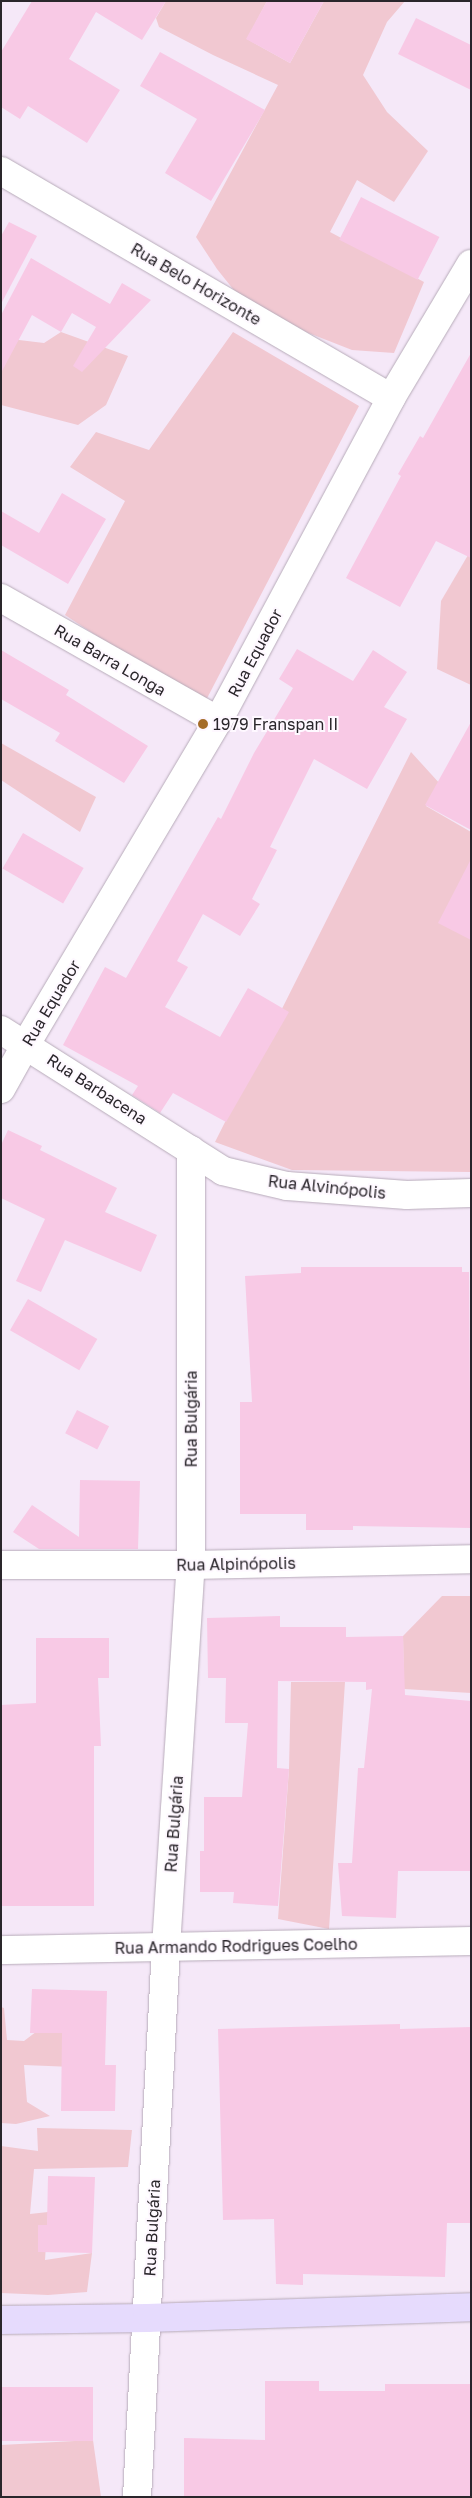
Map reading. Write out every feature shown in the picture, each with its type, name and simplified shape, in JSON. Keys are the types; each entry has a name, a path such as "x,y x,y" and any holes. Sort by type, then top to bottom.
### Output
{"main road":[{"path":"1,2320 147,2318 471,2308"}],"street":[{"name":"Rua Belo Horizonte","path":"1,171 391,398"},
{"name":"Rua Equador","path":"1,1090 26,1044 218,721 391,398 468,277"},
{"name":"Rua Barra Longa","path":"1,598 218,721"},
{"name":"Rua Barbacena","path":"1,1030 26,1044 191,1150"},
{"name":"Rua Alvinópolis","path":"191,1150 223,1171 287,1186 407,1195 471,1193"},
{"name":"Rua Bulgária","path":"137,2497 166,1947 191,1565 191,1150"},
{"name":"Rua Alpinópolis","path":"1,1565 191,1565 471,1559"},
{"name":"Rua Armando Rodrigues Coelho","path":"1,1950 471,1941"}],"shaded area":[{"path":"166,1 267,1 247,39 290,63 324,1 405,1 387,22 363,75 387,112 428,151 394,202 357,180 330,232 424,282 394,353 352,350 306,332 237,294 217,269 196,237 278,85 213,55 159,27 156,18"},
{"path":"61,332 128,356 106,405 78,425 1,405 1,341 19,340 44,343"},
{"path":"233,332 359,406 203,706 65,615 125,501 70,467 96,432 149,450"},
{"path":"471,550 471,685 437,669 441,601"},
{"path":"1,743 96,797 80,832 1,780"},
{"path":"411,752 441,785 426,806 471,832 471,1172 292,1170 215,1142"},
{"path":"442,1596 471,1596 471,1693 404,1689 403,1636"},
{"path":"291,1682 345,1682 329,1929 278,1919 289,1769"},
{"path":"1,2007 4,2008 7,2040 24,2041 49,2022 87,2029 73,2067 24,2065 27,2102 50,2116 16,2124 1,2123"},
{"path":"37,2128 132,2130 128,2167 34,2169 30,2214 48,2212 45,2260 92,2253 87,2292 48,2295 1,2293 1,2146 38,2151"},
{"path":"93,2440 101,2497 1,2497 1,2445"}],"building":[{"path":"32,1 166,1 142,40 96,12 69,59 120,90 87,143 28,106 20,119 1,107 1,52"},
{"path":"267,1 324,1 290,63 246,39"},
{"path":"416,18 471,45 471,90 398,54"},
{"path":"160,52 265,110 211,201 165,173 197,119 140,86"},
{"path":"361,197 439,237 418,280 339,240"},
{"path":"9,222 37,236 1,304 1,236"},
{"path":"31,258 110,304 122,283 151,300 82,372 73,366 96,327 72,313 61,332 32,315 1,373 1,315"},
{"path":"471,353 471,558 436,541 400,607 346,578 401,476 398,474 420,436 423,438"},
{"path":"62,493 106,519 68,584 1,545 1,511 39,533"},
{"path":"297,649 353,681 373,650 407,672 384,707 407,719 367,789 314,759 270,847 277,850 252,899 260,904 240,936 203,914 177,961 188,967 165,1007 220,1037 248,988 289,1012 226,1122 173,1093 160,1113 132,1095 138,1086 63,1045 105,967 126,978 218,817 221,819 254,753 293,688 279,679"},
{"path":"1,650 69,690 66,695 148,746 124,783 55,741 60,733 1,699"},
{"path":"471,722 471,830 425,805"},
{"path":"23,833 84,868 63,904 2,869"},
{"path":"471,859 471,940 438,923"},
{"path":"8,1130 42,1146 40,1150 117,1188 105,1212 157,1235 141,1272 65,1240 41,1292 16,1281 45,1219 1,1198 1,1145"},
{"path":"301,1267 462,1267 462,1272 469,1272 471,1528 353,1526 353,1530 306,1530 306,1514 240,1514 240,1402 252,1402 245,1276 301,1273"},
{"path":"28,1299 97,1339 79,1370 10,1330"},
{"path":"77,1410 109,1426 97,1450 65,1433"},
{"path":"80,1480 140,1481 138,1549 39,1549 13,1532 32,1505 79,1537"},
{"path":"280,1616 280,1627 346,1627 346,1637 403,1636 405,1695 471,1701 471,1871 398,1871 396,1918 342,1916 338,1863 352,1863 358,1768 364,1768 372,1689 366,1690 366,1682 278,1681 277,1768 289,1769 278,1906 233,1903 234,1892 200,1892 200,1851 204,1851 204,1797 242,1797 248,1723 225,1723 226,1678 208,1678 207,1618"},
{"path":"36,1638 109,1638 109,1678 98,1678 101,1746 94,1746 94,1906 1,1906 1,1705 36,1703"},
{"path":"32,1989 107,1991 105,2065 116,2065 115,2111 61,2111 62,2033 30,2033"},
{"path":"400,2024 400,2029 471,2027 471,2223 447,2223 445,2277 303,2274 303,2285 276,2284 274,2219 223,2220 218,2029"},
{"path":"48,2176 95,2177 92,2253 38,2252 38,2225 47,2225"},
{"path":"265,2381 319,2381 319,2391 385,2391 385,2384 471,2384 471,2497 184,2497 184,2438 265,2440"},
{"path":"1,2387 93,2387 93,2441 1,2441"}],"place":[{"name":"1979 Franspan II","path":"203,724"}]}
